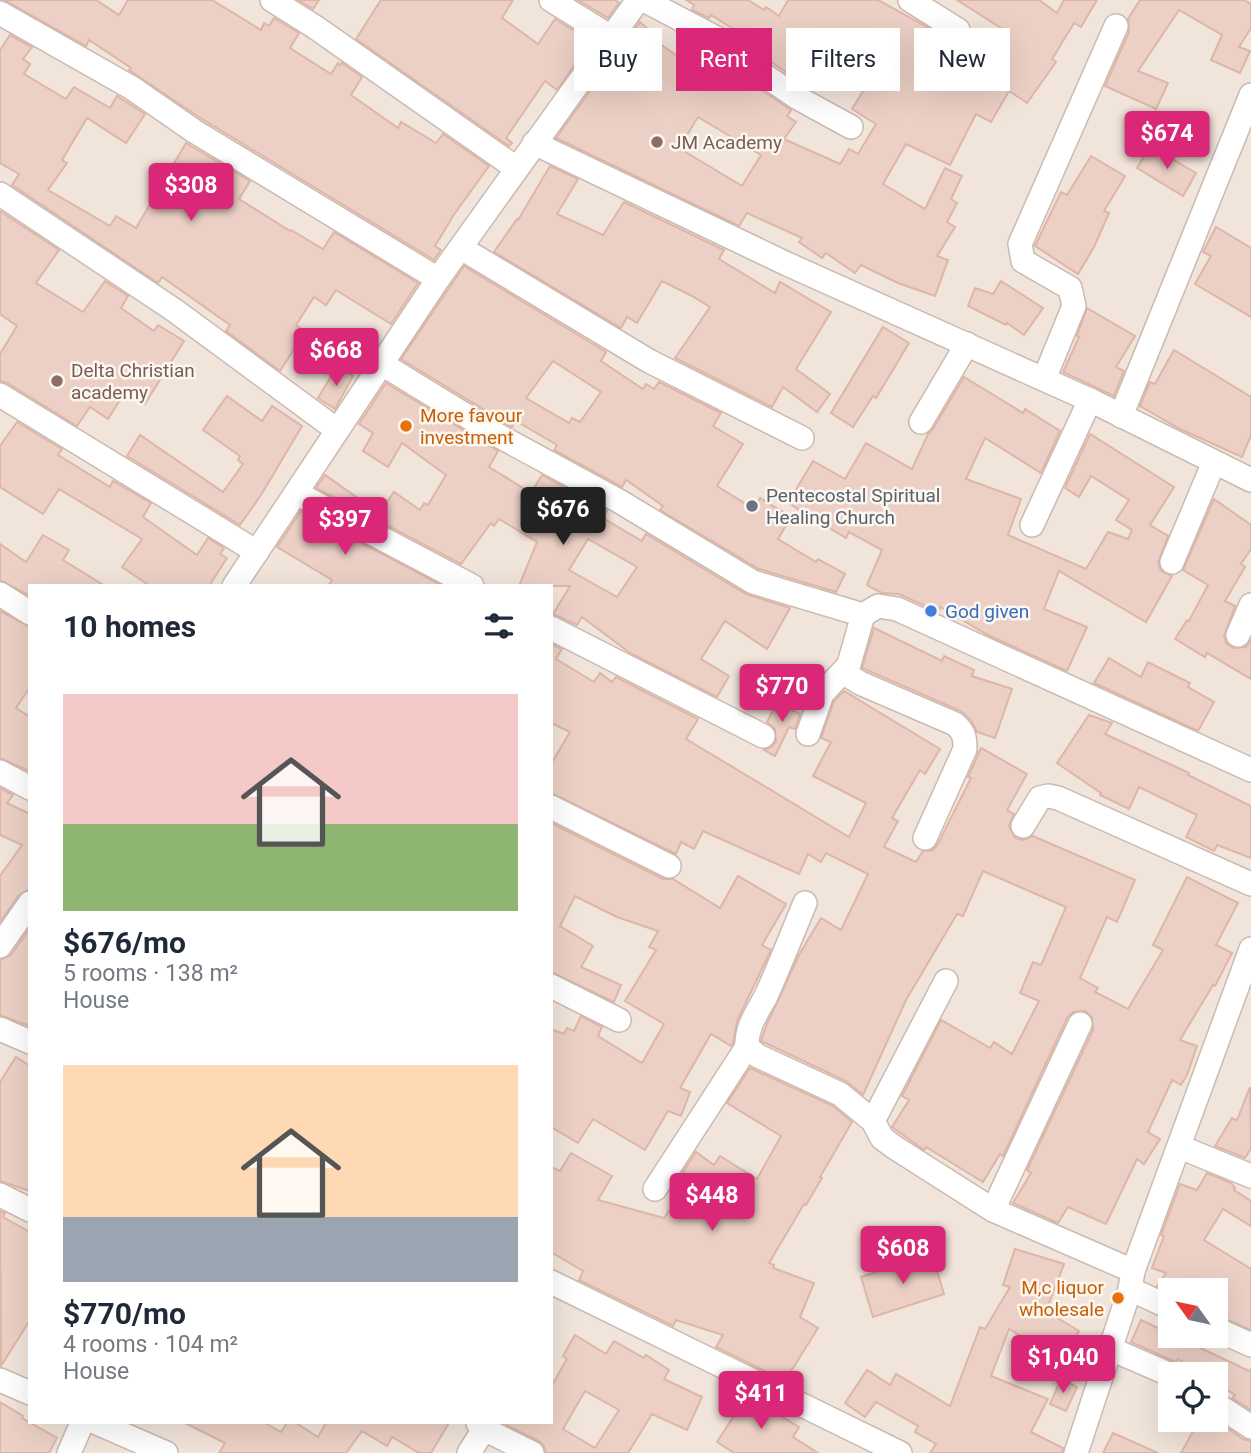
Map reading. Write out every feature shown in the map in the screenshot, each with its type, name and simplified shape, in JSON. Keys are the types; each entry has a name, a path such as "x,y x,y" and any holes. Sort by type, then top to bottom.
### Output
{"street":[{"path":"272,0 315,27 516,168"},
{"path":"551,0 596,28"},
{"path":"618,28 638,0"},
{"path":"644,0 719,39 768,78 851,127"},
{"path":"910,0 955,28"},
{"path":"0,13 132,88 194,131 438,279"},
{"path":"1044,379 1074,306 1070,288 1023,261 1020,244 1116,26"},
{"path":"235,584 438,279 574,88"},
{"path":"1121,416 1251,95"},
{"path":"534,143 787,264 1090,400 1251,480"},
{"path":"0,194 174,310 337,430"},
{"path":"461,248 649,361 802,438"},
{"path":"921,422 967,344"},
{"path":"382,364 501,437 619,500 753,582 863,615"},
{"path":"0,395 257,552"},
{"path":"1032,525 1090,400"},
{"path":"1172,562 1214,462"},
{"path":"296,493 468,584"},
{"path":"0,594 28,612"},
{"path":"1238,635 1251,605"},
{"path":"808,734 822,694 846,668 863,615 878,606 897,610 1251,771"},
{"path":"553,629 763,736"},
{"path":"846,668 852,678 860,683 955,724 962,730 965,749 925,838"},
{"path":"0,772 28,787"},
{"path":"1023,825 1040,798 1058,798 1251,884"},
{"path":"553,808 669,866"},
{"path":"655,1189 747,1047 746,1037 751,1022 765,998 805,903"},
{"path":"0,946 28,906"},
{"path":"1076,1453 1132,1280 1180,1147 1242,1004 1251,949"},
{"path":"873,1121 946,981"},
{"path":"553,987 619,1020"},
{"path":"993,1210 1080,1024"},
{"path":"0,1029 28,1041"},
{"path":"747,1047 758,1056 840,1094 873,1121 882,1138 993,1210 1132,1280 1158,1299"},
{"path":"1180,1147 1251,1176"},
{"path":"0,1195 28,1209"},
{"path":"553,1283 900,1453"},
{"path":"1228,1334 1251,1345"},
{"path":"1111,1349 1158,1370"},
{"path":"0,1380 28,1393"},
{"path":"1228,1412 1251,1427"},
{"path":"69,1453 82,1424"},
{"path":"99,1424 166,1453"},
{"path":"469,1453 481,1426 533,1453"}],"shaded area":[{"path":"0,0 1251,0 1251,1453 0,1453"}],"building":[{"path":"4,0 96,0 119,15 128,0 212,0 261,30 264,23 269,26 274,18 299,33 290,48 331,74 338,63 342,63 362,77 351,95 398,128 401,122 436,143 443,134 489,166 435,246 441,250 434,260 202,119 89,40 86,46"},
{"path":"298,0 319,0 313,9"},
{"path":"381,0 513,0 502,18 538,44 555,19 574,31 574,66 557,90 545,81 506,138 512,143 509,146 356,39"},
{"path":"578,0 615,0 619,3 608,18"},
{"path":"686,0 748,0 779,16 788,0 878,0 929,28 914,28 914,91 1009,91 991,122 976,114 950,165 906,144 883,184 925,209 945,168 962,176 951,199 957,203 947,222 955,227 937,256 948,260 935,296 898,283 861,265 855,273 826,253 822,258 799,242 802,238 747,213 739,226 556,138 590,91 662,91 662,45 676,55 676,91 763,91 791,110 787,116 796,122 784,139 840,164 849,149 858,154 876,124 852,109 863,91 900,91 900,28 786,28 786,72 772,62 772,28 732,28 711,15 709,18 692,10 694,5","holes":["698,117 761,155 742,186 679,148"]},
{"path":"957,0 1039,0 1057,13 1064,0 1097,0 1081,27 1074,23 1052,59 1056,62 1027,103 1009,91 1010,28 1001,28"},
{"path":"1140,0 1244,0 1251,4 1251,28 1239,47 1250,51 1240,73 1211,60 1222,35 1179,10 1138,71 1168,83 1156,109 1105,86 1129,32 1128,19"},
{"path":"640,22 647,28 636,28"},
{"path":"10,35 32,47 23,59 30,64 24,74 66,99 74,87 110,108 117,96 145,114 126,143 87,118 62,160 67,163 48,190 110,226 116,216 136,228 186,143 250,181 239,199 290,231 323,249 334,232 418,283 391,324 336,290 326,305 314,297 296,325 305,332 280,371 226,331 230,325 162,277 158,283 12,185 19,174 0,163 0,50"},
{"path":"1150,146 1196,173 1183,196 1137,168"},
{"path":"1091,156 1125,176 1104,211 1109,213 1078,274 1035,246 1061,192 1067,195"},
{"path":"550,166 578,179 557,214 603,235 624,202 724,250 719,259 775,293 780,282 831,312 796,369 830,394 817,412 783,387 772,407 675,358 710,307 662,281 637,323 627,317 621,328 494,252 518,220"},
{"path":"0,211 59,250 36,283 83,312 105,281 128,296 121,308 154,331 158,325 184,341 145,404 125,392 108,419 90,407 77,426 0,381 0,354 17,326 0,314"},
{"path":"1216,227 1251,248 1251,317 1195,284 1211,256 1203,252"},
{"path":"464,266 606,352 601,361 643,389 646,384 654,389 659,382 721,413 713,426 743,444 717,486 754,509 760,498 791,517 778,539 816,562 818,559 845,574 836,592 759,569 660,510 663,506 626,480 622,487 554,450 557,445 516,421 512,427 401,359","holes":["553,361 601,392 580,422 572,418 569,423 526,398"]},
{"path":"1001,281 1043,308 1024,335 1007,323 1006,325 968,306 975,288 993,294"},
{"path":"1087,308 1135,336 1116,367 1124,371 1114,396 1063,372 1079,337 1077,336"},
{"path":"883,327 909,343 876,398 873,396 853,427 831,413"},
{"path":"1174,350 1251,397 1251,435 1242,457 1180,429 1140,406 1150,382 1155,384"},
{"path":"337,367 353,376 335,409 318,398"},
{"path":"964,377 1023,413 1025,409 1060,431 1041,473 985,438 966,479 1021,499 1008,535 1086,569 1108,532 1128,539 1132,530 1116,520 1129,500 1091,476 1079,497 1065,488 1090,434 1174,487 1150,525 1168,536 1158,563 1161,571 1172,576 1146,622 1059,571 1044,609 1087,627 1067,671 988,635 940,607 938,612 899,594 882,593 870,587 867,585 882,550 849,532 846,538 788,503 813,461 845,479 866,443 912,469 928,434"},
{"path":"386,383 498,451 489,467 531,493 542,475 607,511 603,518 642,541 646,534 746,594 790,608 767,649 725,621 701,659 729,676 717,697 630,653 582,617 577,625 553,614 570,586 520,584 537,542 499,519 494,526 491,523 461,564 316,488 325,475 379,513 394,492 420,510 424,503 428,505 446,475 402,443 388,467 363,451 373,433 359,424","holes":["588,539 637,567 617,597 569,570"]},
{"path":"227,396 262,421 272,406 302,426 240,525 127,456 140,435 223,492 243,464 238,460 240,456 203,430"},
{"path":"17,422 62,449 58,455 110,487 113,481 151,503 143,517 197,555 208,538 224,548 220,554 227,558 210,584 147,584 122,567 142,539 59,489 43,514 0,487 0,446"},
{"path":"1214,499 1251,525 1251,549 1241,564 1245,567 1225,601 1235,606 1224,636 1226,643 1233,648 1246,647 1251,640 1251,679 1207,653 1205,657 1175,639 1187,620 1189,621 1208,585 1183,570"},
{"path":"301,511 439,584 329,584 332,580 277,547"},
{"path":"43,535 69,550 63,560 102,584 28,584 28,595 0,580 0,544 26,562"},
{"path":"0,611 28,626 28,690 16,708 28,716 28,771 0,758"},
{"path":"874,628 942,661 944,656 974,670 972,676 1012,689 995,738 977,732 971,720 961,711 862,668"},
{"path":"553,645 562,649 556,659 594,682 600,673 612,682 616,677 698,719 686,739 849,837 866,803 813,776 831,742 821,738 834,701 844,691 940,749 925,774 920,770 892,818 898,821 884,847 916,862 923,851 933,850 938,844 971,778 968,777 981,748 1027,774 1007,810 1014,814 1009,826 1015,838 1023,840 1033,836 1135,880 1117,922 1107,917 1080,978 1098,988 1095,992 1128,1009 1163,950 1153,945 1187,877 1238,903 1216,945 1232,953 1215,986 1213,985 1180,1040 1197,1046 1187,1075 1181,1085 1172,1080 1148,1132 1160,1139 1144,1164 1137,1159 1106,1224 1068,1207 1058,1223 1013,1203 1031,1173 1027,1170 1093,1030 1092,1017 1085,1011 1073,1012 1067,1018 1003,1156 1000,1154 983,1182 926,1147 924,1150 892,1127 909,1100 902,1096 941,1020 990,1048 994,1042 1012,1054 1039,1001 1020,993 1033,962 1041,965 1066,907 983,871 963,916 957,914 906,1000 863,1095 846,1081 761,1041 799,955 821,918 841,930 868,874 826,853 821,862 808,854 799,874 703,831 694,849 681,842 676,854 553,794 553,761 570,732 553,724"},
{"path":"1109,658 1141,677 1148,662 1190,683 1188,687 1214,702 1198,731 1094,683"},
{"path":"777,702 800,714 795,729 789,727 775,756 764,750 776,742 775,729 767,722"},
{"path":"1089,715 1112,723 1105,734 1189,773 1188,775 1251,806 1251,858 1217,845 1214,851 1186,837 1197,815 1139,787 1129,809 1100,795 1101,793 1057,763"},
{"path":"0,788 13,795 7,803 28,813 28,890 19,895 0,922 0,876 22,845 0,835"},
{"path":"553,824 663,879 673,879 720,908 738,876 786,904 762,945 771,950 737,1021 733,1043 731,1046 711,1034 680,1088 690,1092 681,1116 668,1111 645,1150 593,1119 578,1143 553,1128 553,1030 564,1034 567,1028 574,1031 581,1016 602,1027 598,1036 642,1063 664,1024 625,1001 656,950 649,947 658,931 617,917 575,896 560,926 593,946 581,967 621,985 614,1002 553,973"},
{"path":"28,931 27,1025 0,1015 0,960 11,955"},
{"path":"16,1057 28,1065 28,1190 0,1181 0,1082"},
{"path":"750,1068 833,1106 852,1122 820,1177 822,1178 769,1263 774,1265 773,1268 814,1283 800,1317 818,1328 785,1381 716,1347 723,1335 676,1320 673,1326 579,1280 583,1271 553,1253 553,1168 560,1171 571,1153 612,1176 598,1200 664,1218 669,1211 682,1218 702,1186 683,1172 696,1152 714,1165 720,1156 757,1179 781,1136 727,1103"},
{"path":"1250,1087 1251,1148 1245,1158 1215,1146 1232,1118 1237,1120"},
{"path":"1207,1173 1231,1183 1234,1190 1251,1201 1251,1226 1223,1209 1204,1240 1251,1269 1251,1330 1228,1320 1228,1278 1163,1278 1166,1273 1152,1268 1180,1184 1197,1190"},
{"path":"0,1211 5,1213 3,1217 28,1231 28,1323 1,1366"},
{"path":"1015,1249 1064,1264 1046,1311 1079,1331 1062,1361 1009,1329 991,1376 1048,1399 1031,1432 1063,1448 1062,1453 930,1453 936,1444 915,1432 918,1426 876,1402 865,1417 845,1403 867,1370 890,1385 896,1374 950,1406 980,1327 985,1329 1010,1287 1003,1285"},
{"path":"932,1254 944,1294 873,1317 861,1277"},
{"path":"1141,1320 1158,1328 1158,1348 1200,1348 1249,1371 1251,1369 1251,1410 1232,1398 1235,1395 1228,1391 1228,1362 1183,1362 1178,1359 1176,1362 1131,1342"},
{"path":"575,1335 606,1354 614,1341 644,1358 646,1355 669,1370 664,1379 702,1397 687,1430 652,1414 628,1453 546,1453 539,1441 506,1425 553,1424 553,1384 567,1359 563,1356","holes":["585,1391 619,1410 595,1448 563,1429"]},
{"path":"1061,1379 1077,1387 1066,1411 1050,1404"},
{"path":"748,1394 770,1405 768,1408 799,1427 793,1437 818,1453 734,1453 717,1442"},
{"path":"0,1402 23,1416 28,1424 57,1438 49,1453 0,1453"},
{"path":"187,1424 267,1424 281,1432 286,1424 298,1424 318,1437 325,1424 448,1424 431,1453 419,1453 392,1437 387,1446 362,1431 346,1453 219,1453 225,1443"},
{"path":"1228,1429 1251,1441 1251,1453 1181,1453 1193,1432 1228,1432"},
{"path":"1113,1433 1158,1453 1103,1453"}],"place":[{"name":"JM Academy","path":"657,142"},
{"name":"Delta Christian academy","path":"57,381"},
{"name":"More favour investment","path":"406,426"},
{"name":"Pentecostal Spiritual Healing Church","path":"752,506"},
{"name":"God given","path":"931,611"},
{"name":"M,c liquor wholesale","path":"1118,1298"}]}
